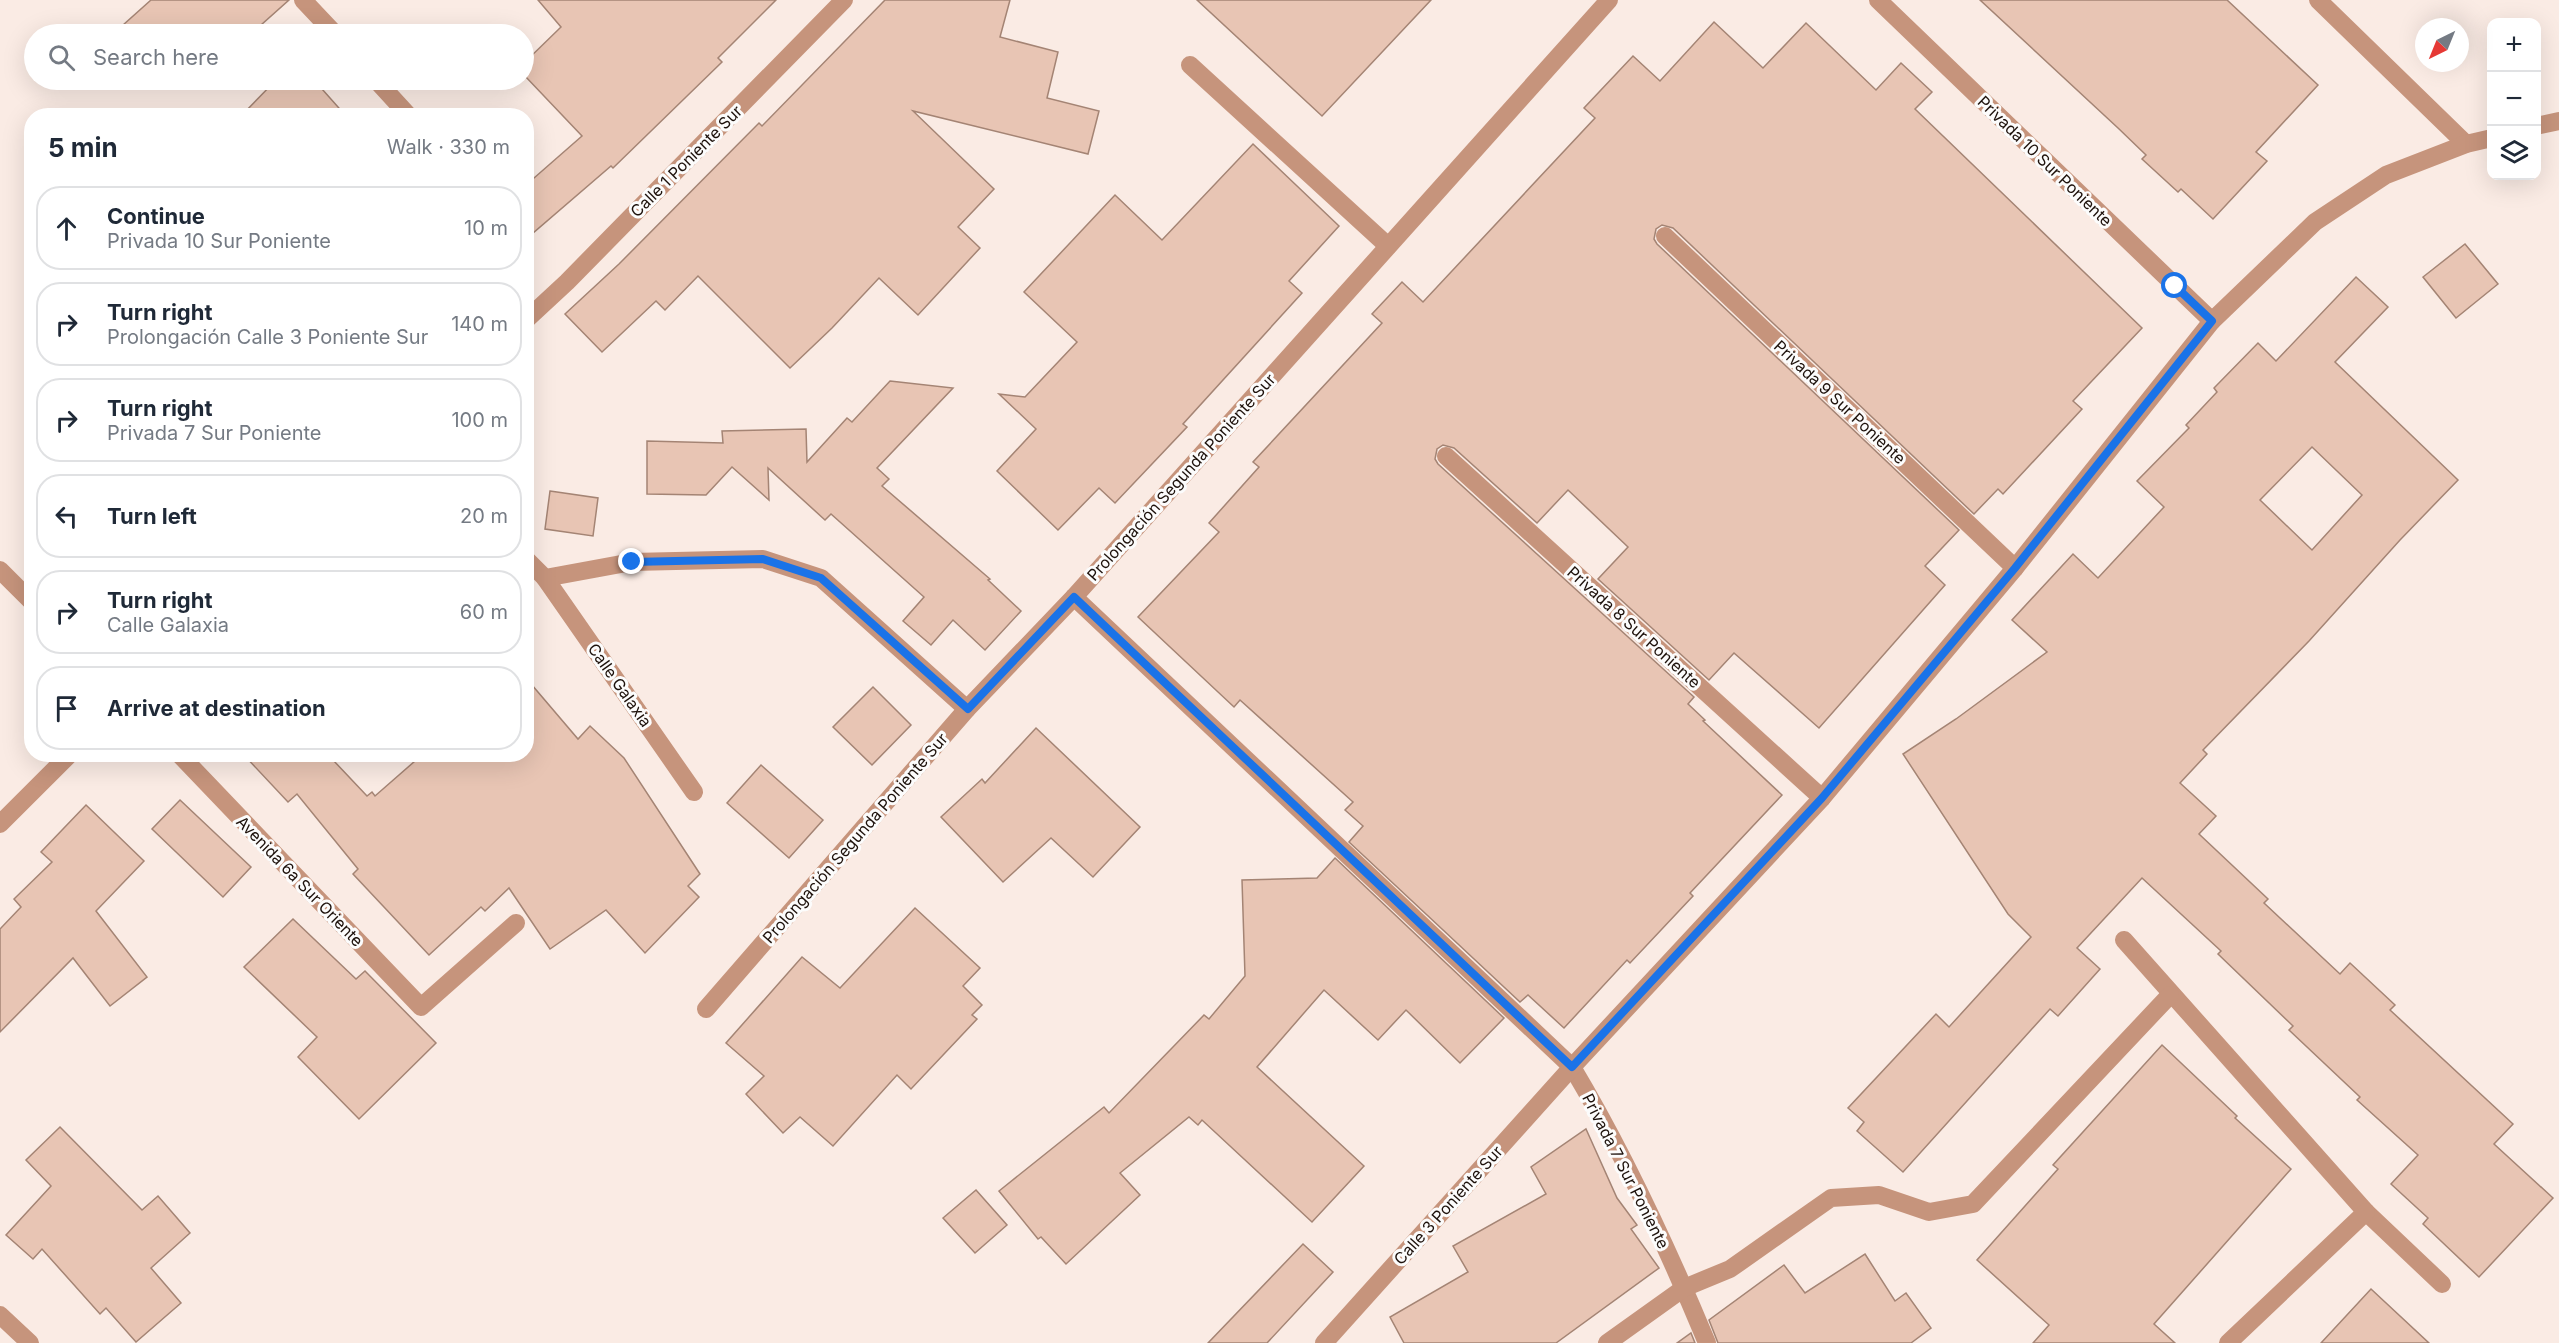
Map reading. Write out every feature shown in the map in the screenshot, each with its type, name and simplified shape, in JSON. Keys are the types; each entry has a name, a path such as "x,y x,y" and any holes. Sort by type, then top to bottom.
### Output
{"street":[{"path":"303,0 326,24"},
{"name":"Calle 1 Poniente Sur","path":"534,313 567,282 844,0"},
{"name":"Prolongación Segunda Poniente Sur","path":"706,1009 968,709 1074,597 1609,0"},
{"name":"Privada 10 Sur Poniente","path":"1878,0 2212,321"},
{"path":"2318,0 2466,144"},
{"path":"1190,65 1388,246"},
{"path":"385,90 402,108"},
{"path":"2541,125 2559,121"},
{"name":"Calle 3 Poniente Sur","path":"1324,1343 1572,1067 1822,798 2015,568 2212,321 2315,222 2386,175 2466,144 2487,139"},
{"name":"Privada 9 Sur Poniente","path":"1665,236 2015,568"},
{"name":"Privada 8 Sur Poniente","path":"1446,456 1822,798"},
{"path":"545,578 632,562 763,559 821,578 968,709"},
{"name":"Calle Galaxia","path":"534,567 545,578 694,792"},
{"path":"0,570 24,594"},
{"name":"Privada 7 Sur Poniente","path":"1074,597 1572,1067 1601,1116 1684,1288 1707,1343"},
{"path":"0,824 62,762"},
{"name":"Avenida 6a Sur Oriente","path":"187,762 421,1007 516,923"},
{"path":"2124,940 2170,995 2366,1212 2442,1284"},
{"path":"1607,1343 1684,1288 1730,1269 1831,1198 1879,1196 1929,1212 1973,1204 2170,995"},
{"path":"2228,1343 2366,1212"},
{"path":"0,1315 30,1343"}],"building":[{"path":"151,0 289,0 262,24 124,24"},
{"path":"538,0 776,0 718,58 722,62 613,168 611,166 534,232 534,178 582,136 534,86 534,53 561,27"},
{"path":"885,0 1010,0 1000,37 1058,52 1047,98 1099,111 1088,154 913,111 994,189 958,227 980,248 918,315 879,278 790,368 698,276 665,310 656,301 602,352 565,314 619,264 759,123 762,126"},
{"path":"1197,0 1431,0 1322,116"},
{"path":"1980,0 2227,0 2318,85 2256,152 2267,161 2213,219 2181,189 2178,192 2142,159 2146,155"},
{"path":"1714,22 1763,68 1806,23 1876,90 1901,63 1932,92 1915,109 2142,328 2073,401 2082,409 2003,494 1998,489 1974,514 1673,228 1662,225 1656,229 1654,239 1657,244 1959,530 1925,566 1945,585 1819,728 1734,653 1709,680 1598,579 1628,547 1568,490 1537,523 1454,448 1443,445 1437,449 1435,459 1438,464 1694,697 1688,704 1705,720 1703,721 1782,795 1690,893 1693,896 1630,963 1627,960 1564,1028 1528,995 1520,1002 1349,842 1363,826 1345,810 1353,802 1240,700 1234,707 1138,617 1219,532 1209,523 1259,467 1253,462 1382,323 1372,314 1402,282 1423,302 1595,118 1584,108 1633,56 1660,81"},
{"path":"266,90 323,90 339,108 249,108"},
{"path":"1253,144 1339,226 1289,281 1302,293 1183,424 1187,427 1115,503 1099,488 1058,530 997,471 1036,429 999,394 1025,397 1077,342 1024,292 1115,195 1162,240"},
{"path":"2465,244 2498,284 2456,318 2423,277"},
{"path":"2356,277 2388,307 2335,362 2458,480 2400,540 2309,641 2203,750 2207,754 2180,783 2216,816 2199,834 2268,899 2264,903 2340,974 2350,963 2395,1005 2390,1010 2513,1124 2494,1144 2553,1198 2479,1277 2423,1224 2428,1218 2391,1184 2418,1155 2357,1100 2360,1097 2289,1030 2293,1026 2218,954 2221,951 2142,878 2077,948 2100,969 2058,1016 2050,1009 1903,1172 1857,1131 1864,1122 1848,1108 1936,1014 1949,1027 2031,937 2008,914 1903,754 1956,719 2047,652 2012,620 2073,554 2098,578 2164,507 2137,481 2189,428 2186,425 2217,392 2214,388 2258,343 2276,361","holes":["2312,447 2362,495 2312,550 2260,500"]},
{"path":"890,381 953,388 877,468 889,479 882,486 990,579 988,580 1021,611 985,650 953,620 931,645 903,621 924,597 831,514 825,520 768,468 769,500 732,467 706,495 647,494 647,441 723,443 722,431 806,429 807,462 847,418 852,422"},
{"path":"550,491 598,498 593,536 545,529"},
{"path":"534,687 578,739 590,726 624,758 700,874 688,886 699,897 645,953 606,910 550,949 509,888 485,911 481,907 429,955 353,874 358,869 297,794 288,802 250,762 335,762 367,796 372,792 375,796 414,762 534,762"},
{"path":"873,687 911,725 872,765 833,727"},
{"path":"1036,728 1140,827 1093,877 1051,838 1003,882 941,817 982,779 985,783"},
{"path":"761,765 823,820 789,858 727,803"},
{"path":"180,800 251,867 223,897 152,829"},
{"path":"86,805 144,861 96,911 147,977 110,1006 73,958 0,1032 0,929 21,907 14,899 52,862 41,852"},
{"path":"1335,858 1504,1018 1460,1063 1406,1010 1378,1040 1324,990 1257,1067 1364,1166 1312,1222 1202,1120 1198,1125 1189,1117 1120,1173 1140,1195 1066,1264 1041,1237 1038,1239 999,1191 1104,1107 1109,1113 1204,1015 1209,1019 1245,976 1242,880 1317,878"},
{"path":"915,908 980,968 963,986 982,1005 972,1015 977,1019 911,1089 897,1075 833,1146 800,1117 783,1133 746,1094 764,1076 726,1043 802,957 840,988"},
{"path":"293,919 356,979 365,971 436,1043 359,1119 298,1057 317,1037 244,967"},
{"path":"2162,1045 2237,1116 2235,1118 2291,1169 2154,1324 2175,1343 2033,1343 2049,1325 1977,1260 2058,1169 2053,1165"},
{"path":"60,1127 142,1210 158,1196 190,1233 151,1268 181,1303 136,1342 106,1308 100,1314 42,1249 33,1259 6,1235 51,1186 26,1160"},
{"path":"1586,1129 1617,1198 1637,1225 1631,1229 1659,1268 1556,1343 1404,1343 1390,1317 1468,1272 1453,1246 1546,1194 1531,1167"},
{"path":"976,1190 1007,1225 975,1253 943,1218"},
{"path":"1303,1244 1333,1272 1267,1343 1208,1343"},
{"path":"1865,1254 1895,1301 1906,1293 1931,1328 1911,1343 1718,1343 1709,1320 1784,1265 1805,1293"},
{"path":"2371,1289 2429,1343 2321,1343"},
{"path":"1691,1333 1695,1343 1677,1343"}],"route":[{"path":"632,562 763,559 821,578 968,709 1074,597 1572,1067 1822,798 2015,568 2212,321 2175,286"}]}
